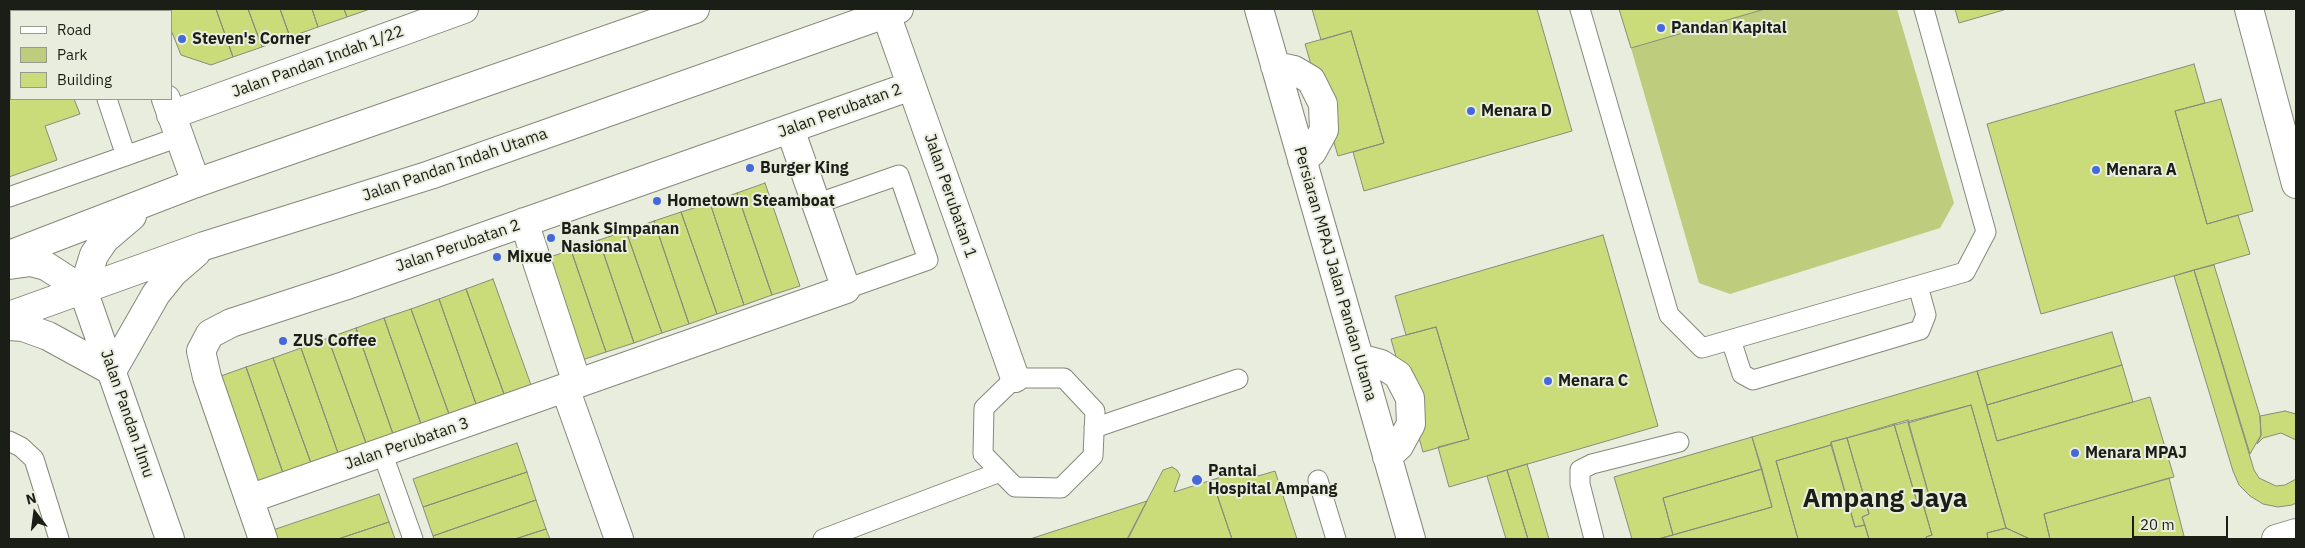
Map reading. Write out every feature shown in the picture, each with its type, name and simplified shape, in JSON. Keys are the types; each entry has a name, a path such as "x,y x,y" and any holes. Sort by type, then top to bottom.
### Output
{"street":[{"name":"Jalan Pandan Indah 1/22","path":"172,117 464,9"},
{"path":"9,255 196,184 695,9"},
{"name":"Persiaran MPAJ Jalan Pandan Utama","path":"1259,9 1411,539"},
{"path":"2249,9 2296,184"},
{"name":"Jalan Perubatan 1","path":"893,11 911,86 1015,378"},
{"name":"Jalan Pandan Indah Utama","path":"9,316 204,246 430,175 893,11"},
{"path":"1275,66 1294,70 1311,80 1323,104 1324,130 1312,152 1302,160"},
{"name":"Jalan Perubatan 2","path":"263,539 207,377 201,351 210,334 231,323 911,86"},
{"path":"172,117 196,184"},
{"path":"790,129 846,289"},
{"path":"9,265 31,262 46,266 83,290 94,255 105,239 153,201"},
{"path":"524,222 571,386 619,539"},
{"path":"9,326 23,327 48,336 112,371 156,294 173,273 204,246"},
{"name":"Jalan Perubatan 3","path":"249,499 846,289"},
{"name":"Jalan Pandan Ilmu","path":"83,290 170,539"},
{"path":"1359,358 1381,364 1398,374 1410,398 1411,424 1399,446 1387,457"},
{"path":"2276,539 2296,534"}],"lane":[{"path":"1580,9 1669,314 1702,348 1965,272 1986,232 1924,9"},
{"path":"107,100 126,156"},
{"path":"9,197 126,156 172,117"},
{"path":"816,204 899,175 928,260 846,289"},
{"path":"1731,340 1742,374 1753,380 1920,330 1926,315 1918,286"},
{"path":"1015,378 1064,378 1095,411 1094,456 1061,488 1015,487 983,454 984,408 1015,378"},
{"path":"1094,428 1238,379"},
{"path":"9,441 21,447 34,459 59,539"},
{"path":"1594,539 1580,484 1580,470 1592,464 1679,442"},
{"path":"382,452 414,539"},
{"path":"823,539 1000,472"},
{"path":"1318,480 1336,539"}],"green space":[{"path":"1765,9 1897,9 1954,203 1940,228 1730,294 1699,283 1631,48"}],"building":[{"path":"9,9 45,9 10,10 10,100 74,100 80,114 45,126 57,160 9,177"},
{"path":"216,9 233,57 211,65 181,55 172,32 172,10 162,10"},
{"path":"216,9 248,9 262,47 233,57"},
{"path":"248,9 280,9 290,37 262,47"},
{"path":"280,9 312,9 318,27 290,37"},
{"path":"312,9 344,9 347,17 318,27"},
{"path":"344,9 370,9 347,17"},
{"name":"Menara D","path":"1312,9 1537,9 1572,131 1364,191 1353,152 1384,143 1351,31 1321,40"},
{"name":"Pandan Kapital","path":"1619,9 1765,9 1631,48"},
{"path":"1955,9 2007,9 1959,23"},
{"path":"1351,31 1384,143 1338,156 1305,44"},
{"name":"Menara A","path":"2194,64 2205,103 2175,111 2207,224 2238,215 2250,254 2041,314 1987,124"},
{"path":"2221,99 2253,211 2207,224 2175,111"},
{"path":"765,183 800,286 772,295 737,193"},
{"path":"737,193 772,295 744,305 710,203"},
{"path":"710,203 744,305 717,314 681,212"},
{"path":"681,212 717,314 689,324 654,221"},
{"path":"654,221 689,324 662,333 626,231"},
{"path":"626,231 662,333 634,343 599,240"},
{"name":"Menara C","path":"1603,235 1658,426 1449,487 1438,447 1469,439 1436,327 1406,335 1395,296"},
{"path":"599,240 634,343 606,352 571,250"},
{"path":"571,250 606,352 579,361 544,259"},
{"path":"2214,265 2260,416 2261,435 2250,454 2194,270"},
{"path":"2194,270 2254,470 2259,478 2276,486 2285,485 2296,479 2296,503 2292,505 2278,507 2263,504 2250,496 2239,485 2233,471 2174,276"},
{"path":"493,279 531,385 504,394 466,289"},
{"path":"466,289 504,394 476,404 439,299"},
{"path":"439,299 476,404 449,414 411,309"},
{"path":"411,309 449,414 421,424 384,318"},
{"path":"384,318 421,424 393,434 356,328"},
{"path":"1436,327 1469,439 1423,452 1391,339"},
{"path":"356,328 393,434 366,443 328,338"},
{"path":"2112,332 2122,365 1987,405 1977,371"},
{"path":"328,338 366,443 338,453 301,348"},
{"path":"301,348 338,453 311,463 273,358"},
{"path":"273,358 311,463 283,473 246,367"},
{"path":"2122,365 2133,402 1997,441 1987,405"},
{"path":"246,367 283,473 255,482 218,377"},
{"name":"Menara MPAJ","path":"1977,371 1997,441 2150,397 2174,477 2044,514 2050,539 2030,539 2006,528 1971,405 1831,442 1831,445 1776,461 1798,539 1658,539 1772,507 1752,437"},
{"path":"1971,405 2006,528 1987,533 1988,539 1927,539 1926,537 1932,535 1924,508 1932,506 1908,423"},
{"path":"2285,411 2296,414 2296,440 2281,433 2263,438 2257,444 2261,435 2260,416"},
{"path":"1908,420 1932,506 1924,508 1922,500 1917,502 1894,424"},
{"path":"1894,424 1917,502 1922,500 1932,535 1926,537 1927,539 1869,539 1862,517 1869,514 1847,438"},
{"path":"1752,437 1762,469 1663,498 1673,535 1658,539 1632,539 1614,477"},
{"path":"1847,438 1869,514 1862,517 1865,525 1855,527 1831,442"},
{"path":"517,443 527,472 423,507 413,479"},
{"path":"1831,445 1855,527 1865,525 1869,539 1798,539 1776,461"},
{"path":"1527,464 1549,539 1528,539 1507,470"},
{"path":"1254,466 1258,476 1275,471 1297,539 1232,539 1212,480"},
{"path":"1172,467 1180,475 1174,492 1212,480 1232,539 1127,539 1163,470"},
{"path":"1762,469 1772,507 1673,535 1663,498"},
{"path":"1507,470 1528,539 1506,539 1487,476"},
{"path":"527,472 536,500 433,536 423,507"},
{"path":"2169,478 2184,536 2172,539 2050,539 2044,514"},
{"path":"379,494 389,522 338,539 276,539 273,530"},
{"path":"536,500 546,529 515,539 434,539 433,536"},
{"path":"1147,501 1128,539 1030,539"},
{"path":"389,522 395,539 338,539"},
{"path":"2006,528 2030,539 1988,539 1987,533"},
{"path":"546,529 550,539 515,539"}],"place":[{"name":"Pandan Kapital","path":"1661,28"},
{"name":"Steven's Corner","path":"182,39"},
{"name":"Menara D","path":"1471,111"},
{"name":"Burger King","path":"750,168"},
{"name":"Menara A","path":"2096,170"},
{"name":"Hometown Steamboat","path":"657,201"},
{"name":"Bank Simpanan Nasional","path":"551,238"},
{"name":"Mixue","path":"497,257"},
{"name":"ZUS Coffee","path":"283,341"},
{"name":"Menara C","path":"1548,381"},
{"name":"Menara MPAJ","path":"2075,453"},
{"name":"Pantai Hospital Ampang","path":"1197,480"}],"district":[{"name":"Ampang Jaya","path":"1885,499"}]}
